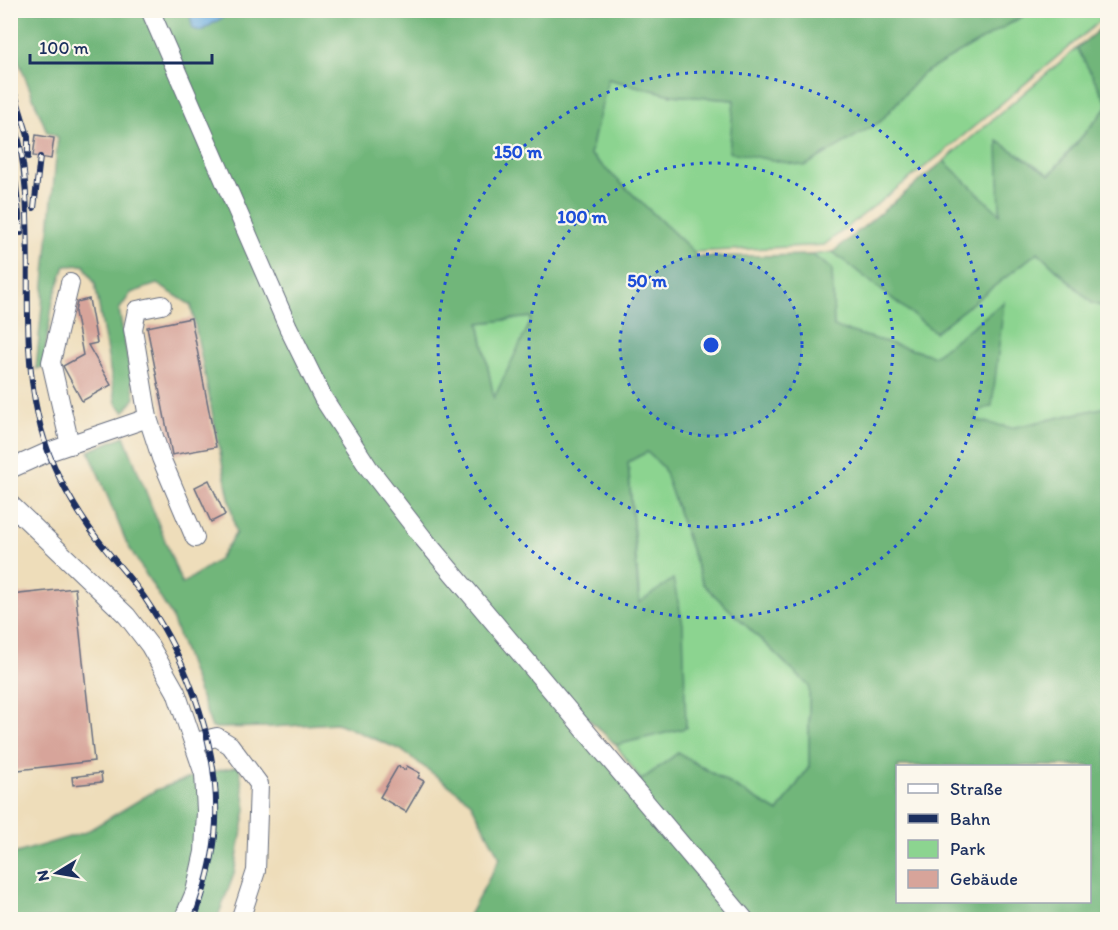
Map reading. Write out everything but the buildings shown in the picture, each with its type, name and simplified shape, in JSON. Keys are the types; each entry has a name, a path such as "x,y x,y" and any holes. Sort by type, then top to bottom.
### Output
{"street":[{"path":"150,10 288,327 329,408 368,467 423,538 745,920"},
{"path":"69,445 51,362 70,283"},
{"path":"162,305 137,310 133,329 148,418 161,458 195,538"},
{"path":"10,469 69,445 148,418"},
{"path":"10,504 127,616 150,646 176,692 195,742 204,774 206,811 204,852 195,892 183,920"},
{"path":"195,742 217,737 230,745 260,784 256,871 240,920"}],"green space":[{"path":"11,10 194,11 190,15 201,31 233,10 1032,11 922,74 880,122 805,166 729,152 734,100 672,95 608,79 590,154 694,252 696,257 812,255 832,269 834,327 934,356 1004,302 992,406 979,411 975,420 1011,428 1107,407 1107,919 467,919 500,858 470,801 401,750 337,723 212,728 171,615 127,544 89,451 124,436 182,584 218,560 236,533 191,305 157,284 131,293 119,310 135,398 124,412 116,403 95,284 84,265 65,266 53,300 43,367 36,369 58,137 47,132 11,42","holes":["531,317 494,398 479,323","647,452 663,467 703,584 809,686 809,767 778,812 678,753 640,781 523,666 527,660 616,745 686,728 683,624 673,579 639,603 628,462"]},
{"path":"1032,11 1107,11 1107,15 940,155 824,245 694,252 590,154 607,79 672,95 734,100 880,122 922,74"},
{"path":"1107,23 1107,102 1077,48"},
{"path":"1077,48 1107,102 1107,107 1049,175 999,142 1000,215 944,161"},
{"path":"1107,107 1107,308 1092,303 1038,252 935,332 833,252 944,161 1000,214 998,141 1050,175"},
{"path":"833,252 935,332 1038,252 1092,303 1107,308 1107,407 1011,428 975,420 1004,303 934,356 834,327 832,269 812,255"},
{"path":"532,317 530,323 494,399 479,323"},
{"path":"647,452 663,467 703,584 809,686 809,767 778,812 678,753 641,780 616,745 686,728 673,580 640,604 628,461"},
{"path":"239,766 246,809 234,874 217,919 11,919 10,855 86,832 156,790 195,776"}],"water":[{"path":"194,11 233,11 201,31 193,29 190,15"}],"railway":[{"path":"10,78 28,136 28,157"},
{"path":"10,105 20,144 25,183 32,377 38,416 46,445 57,473 80,513 161,623 189,681 208,742 214,774 215,836 207,878 194,920"},
{"path":"10,156 21,233"},
{"path":"34,208 40,157"}]}
